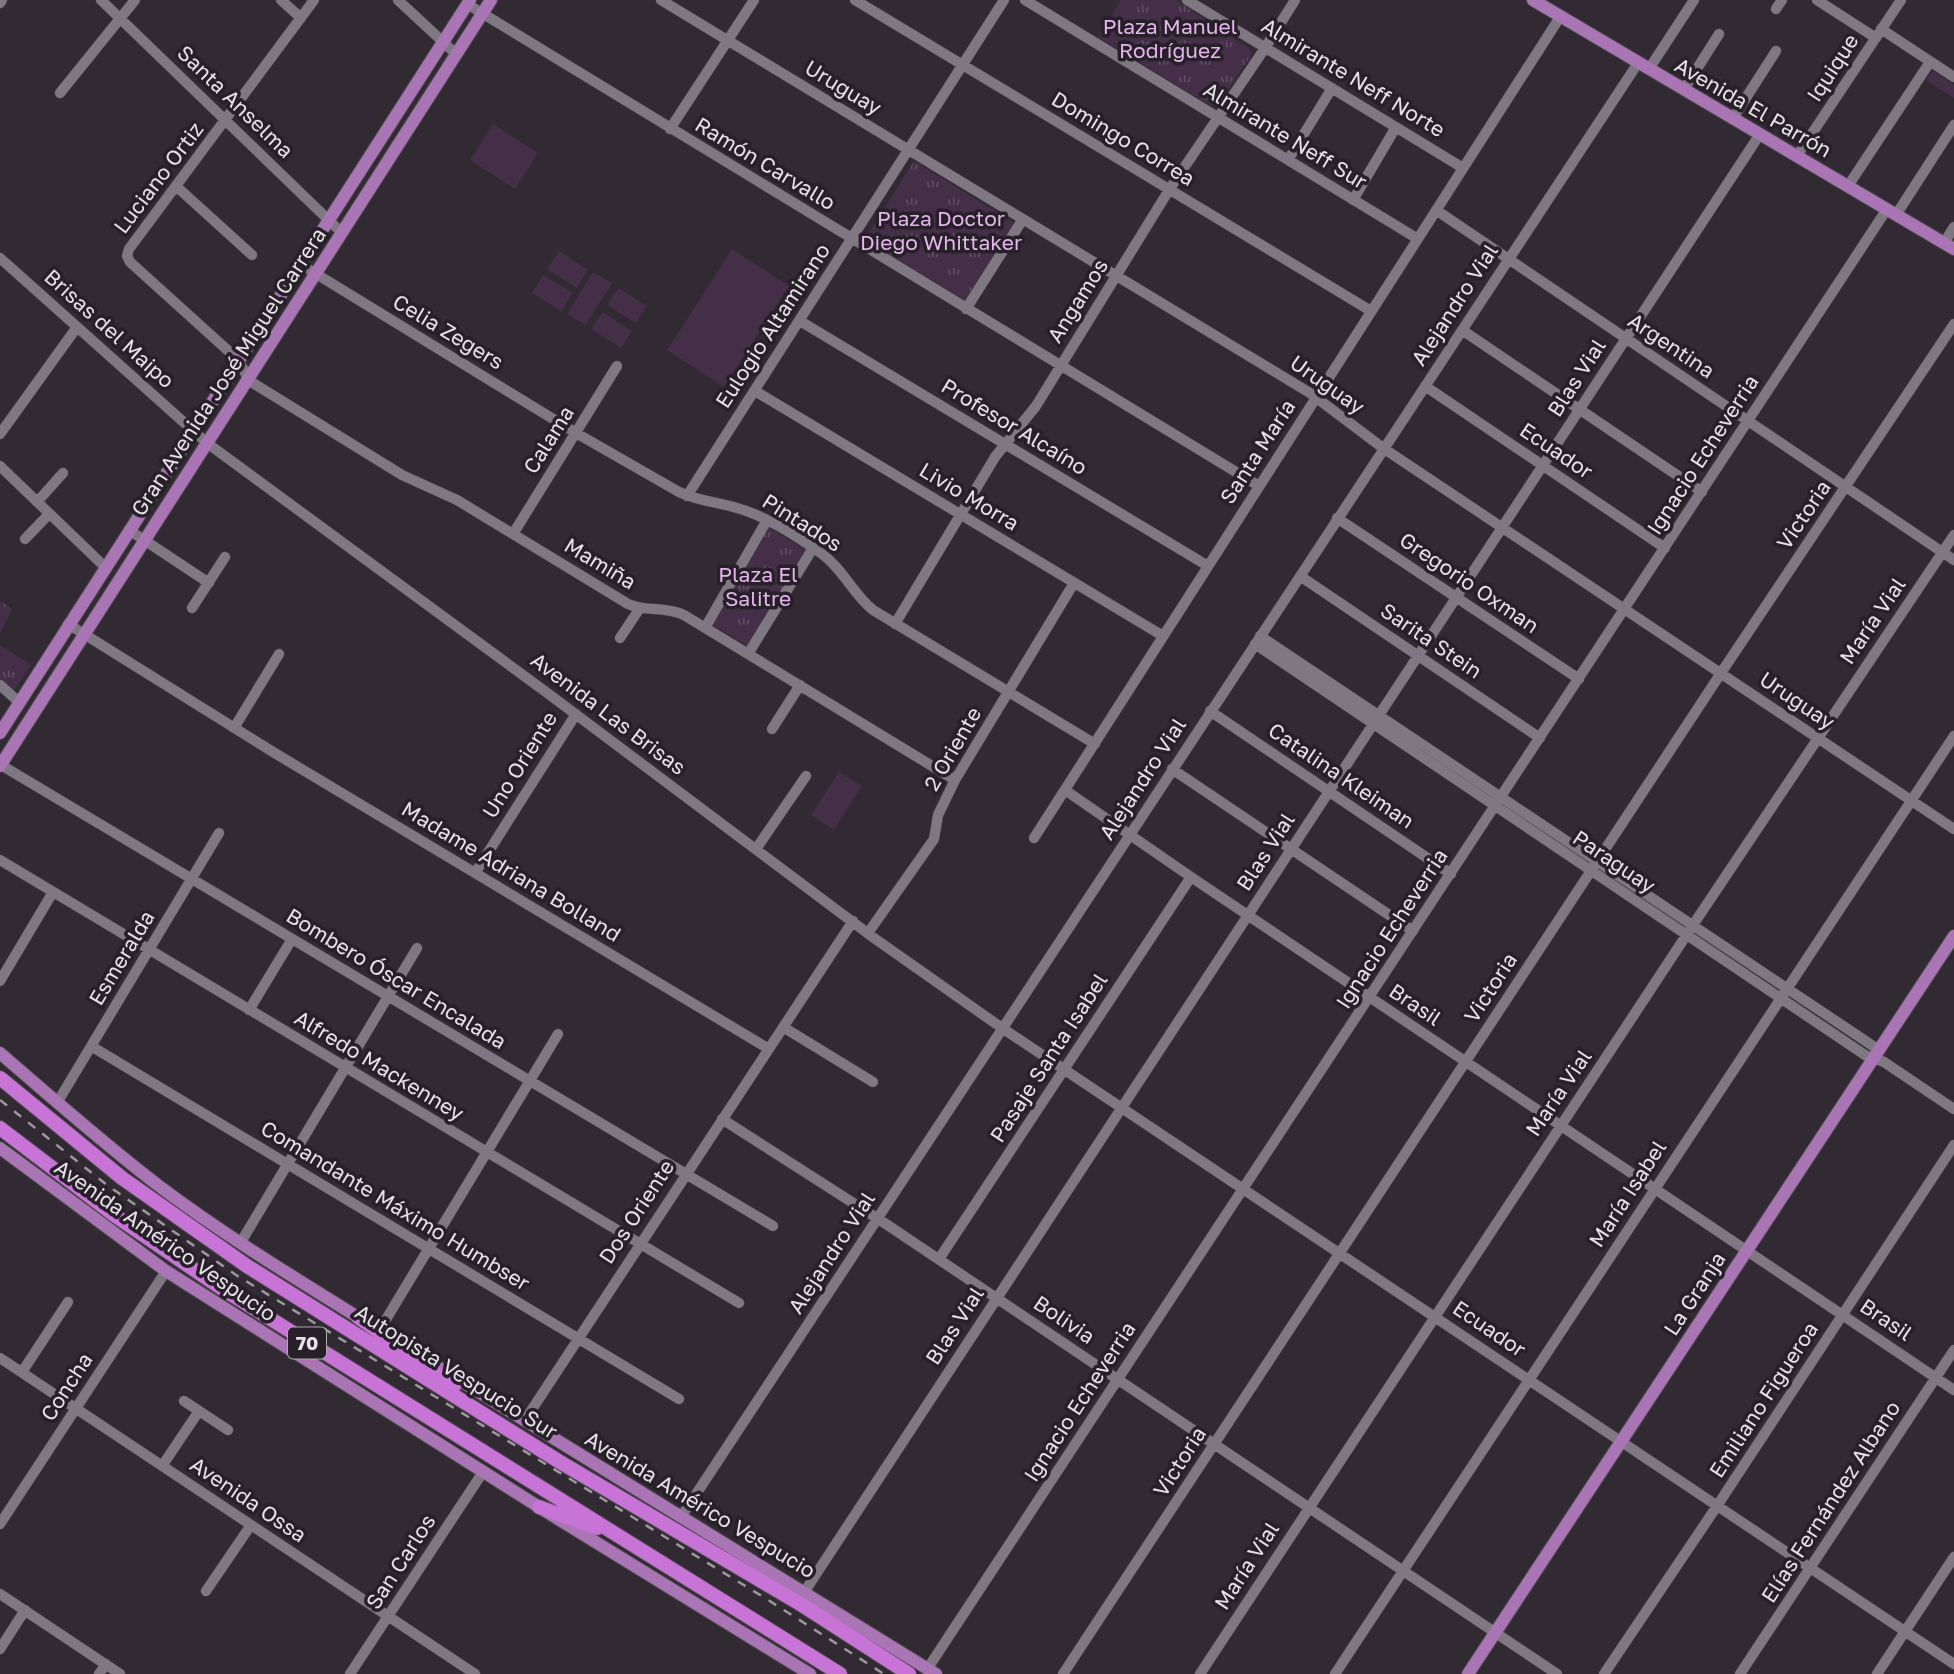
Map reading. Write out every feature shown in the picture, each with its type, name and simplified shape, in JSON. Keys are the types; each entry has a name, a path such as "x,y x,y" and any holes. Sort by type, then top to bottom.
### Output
{"highway":[{"name":"Autopista Vespucio Sur","path":"0,1078 104,1164 203,1236 291,1295 560,1462 802,1605 909,1674"},
{"name":"70","path":"0,1128 114,1215 221,1288 840,1674"},
{"path":"358,1317 560,1462"},
{"path":"539,1507 626,1539"}],"main road":[{"name":"Gran Avenida José Miguel Carrera","path":"0,765 491,0"},
{"name":"Avenida El Parrón","path":"1533,0 1949,246"},
{"name":"Gran Avenida José Miguel Carrera","path":"0,733 468,2"},
{"path":"19,702 24,713 24,728"},
{"name":"La Granja","path":"1468,1674 1954,936"},
{"name":"Avenida Américo Vespucio","path":"0,1052 144,1174 241,1242 379,1331 932,1671"},
{"name":"Avenida Américo Vespucio","path":"0,1148 166,1271 483,1472 810,1674"}],"street":[{"name":"Santa Anselma","path":"101,0 342,233"},
{"path":"60,93 135,0"},
{"path":"281,0 301,18"},
{"name":"Luciano Ortiz","path":"238,360 128,259 129,249 314,0"},
{"path":"398,0 456,54"},
{"name":"Uruguay","path":"661,0 1316,397 1383,448 1954,829"},
{"path":"670,129 754,0"},
{"name":"Domingo Correa","path":"855,0 1371,312"},
{"name":"Eulogio Altamirano","path":"687,496 1004,0"},
{"name":"Almirante Neff Sur","path":"1026,0 1418,239"},
{"name":"Almirante Neff Norte","path":"1186,0 1463,168"},
{"name":"Angamos","path":"895,624 1004,444 1031,413 1169,190 1295,0"},
{"name":"Alejandro Vial","path":"681,1517 1508,259 1643,66 1694,0"},
{"path":"1817,0 1954,77"},
{"name":"Iquique","path":"1797,156 1901,0"},
{"name":"Ramón Carvallo","path":"468,2 482,14 1259,486"},
{"name":"Santa María","path":"1034,838 1560,17"},
{"path":"1684,89 1719,34"},
{"path":"1732,118 1776,51"},
{"path":"1848,186 1930,62"},
{"path":"1288,160 1332,88"},
{"name":"Ignacio Echeverria","path":"932,1671 1118,1380 1748,422 1891,212 1954,125"},
{"path":"1353,200 1396,127"},
{"name":"Blas Vial","path":"805,1591 1760,134"},
{"path":"177,187 252,255"},
{"name":"Argentina","path":"1436,210 1954,560"},
{"path":"966,309 1023,219"},
{"path":"1949,246 1954,227"},
{"name":"Brisas del Maipo","path":"0,258 193,429"},
{"name":"Celia Zegers","path":"300,264 576,433"},
{"name":"Profesor Alcaíno","path":"800,321 1208,566"},
{"name":"Victoria","path":"1063,1674 1594,865 1954,324"},
{"path":"0,434 77,327"},
{"path":"1462,330 1702,492"},
{"path":"238,360 248,380"},
{"name":"Calama","path":"513,534 617,366"},
{"name":"Mamiña","path":"248,380 402,475 457,500 628,604 640,608 671,610 705,628 956,780"},
{"name":"Ecuador","path":"1425,386 1665,548"},
{"name":"Livio Morra","path":"755,391 1163,636"},
{"name":"Avenida Las Brisas","path":"193,429 207,443 869,933 1002,1028"},
{"name":"Pintados","path":"576,433 687,496 735,507 766,520 813,548 836,567 867,605 1095,744"},
{"path":"0,466 105,567"},
{"path":"37,502 63,473"},
{"path":"25,539 49,514"},
{"name":"Gregorio Oxman","path":"1337,519 1579,679"},
{"path":"705,628 766,520"},
{"path":"129,530 209,583"},
{"name":"María Vial","path":"1200,1674 1693,925 1954,535"},
{"path":"748,654 813,548"},
{"path":"192,608 225,557"},
{"name":"Sarita Stein","path":"1300,576 1540,738"},
{"name":"2 Oriente","path":"869,933 934,839 938,815 956,780 1074,583"},
{"path":"620,638 640,608"},
{"name":"Madame Adriana Bolland","path":"68,624 234,728 769,1049"},
{"name":"Paraguay","path":"1258,640 1379,715 1498,802"},
{"name":"Paraguay","path":"1258,640 1372,725 1693,925 1788,988 1884,1062 1954,1109"},
{"path":"234,728 279,654"},
{"path":"0,685 19,702"},
{"path":"772,729 800,685"},
{"name":"Catalina Kleiman","path":"1210,711 1451,874"},
{"name":"Uno Oriente","path":"475,873 576,714"},
{"name":"María Isabel","path":"1335,1674 1954,736"},
{"name":"Bombero Óscar Encalada","path":"0,765 773,1226"},
{"path":"1172,769 1413,931"},
{"path":"757,849 806,776"},
{"name":"Brasil","path":"1065,790 1954,1390"},
{"name":"Esmeralda","path":"57,1103 219,832"},
{"name":"Alfredo Mackenney","path":"0,860 739,1303"},
{"name":"Paraguay","path":"1594,865 1687,935 1781,998 1876,1054"},
{"name":"Pasaje Santa Isabel","path":"939,1259 1191,877"},
{"path":"0,981 53,892"},
{"name":"Dos Oriente","path":"525,1420 853,921"},
{"path":"249,1010 292,939"},
{"path":"241,1242 417,948"},
{"path":"783,1027 873,1082"},
{"name":"Ecuador","path":"1002,1028 1954,1664"},
{"path":"379,1331 558,1034"},
{"name":"Comandante Máximo Humbser","path":"91,1046 679,1399"},
{"name":"Bolivia","path":"722,1119 939,1259 1558,1674"},
{"name":"Emiliano Figueroa","path":"1604,1674 1954,1145"},
{"name":"Concha","path":"0,1524 166,1271"},
{"path":"22,1373 68,1302"},
{"name":"Elías Fernández Albano","path":"1740,1674 1954,1350"},
{"name":"Avenida Ossa","path":"0,1358 475,1674"},
{"path":"184,1401 228,1430"},
{"path":"162,1466 199,1411"},
{"name":"San Carlos","path":"350,1674 483,1472"},
{"path":"206,1591 251,1525"},
{"path":"1877,1674 1952,1563"},
{"path":"0,1594 120,1674"},
{"path":"0,1649 25,1610"},
{"path":"99,1674 106,1664"}],"green space":[{"name":"Plaza Manuel Rodríguez","path":"1121,0 1176,0 1250,49 1252,54 1218,105 1213,107 1098,37"},
{"path":"1933,70 1954,85 1954,98 1926,80"},
{"path":"493,124 538,153 515,189 470,160"},
{"name":"Plaza Doctor Diego Whittaker","path":"914,161 1016,224 968,302 865,239"},
{"path":"732,249 789,286 724,387 667,350"},
{"path":"559,251 588,270 577,288 547,269"},
{"path":"593,272 612,283 586,325 567,314"},
{"path":"543,275 573,293 561,311 532,293"},
{"path":"618,288 647,306 636,323 607,305"},
{"path":"602,312 632,331 621,348 591,329"},
{"name":"Plaza El Salitre","path":"768,527 806,550 749,647 711,624"},
{"path":"0,601 12,609 0,633"},
{"path":"0,645 31,665 14,691 0,679"},
{"path":"839,772 862,786 834,830 811,815"}],"railway":[{"path":"0,1100 107,1185 236,1275 765,1598 884,1674"}]}
